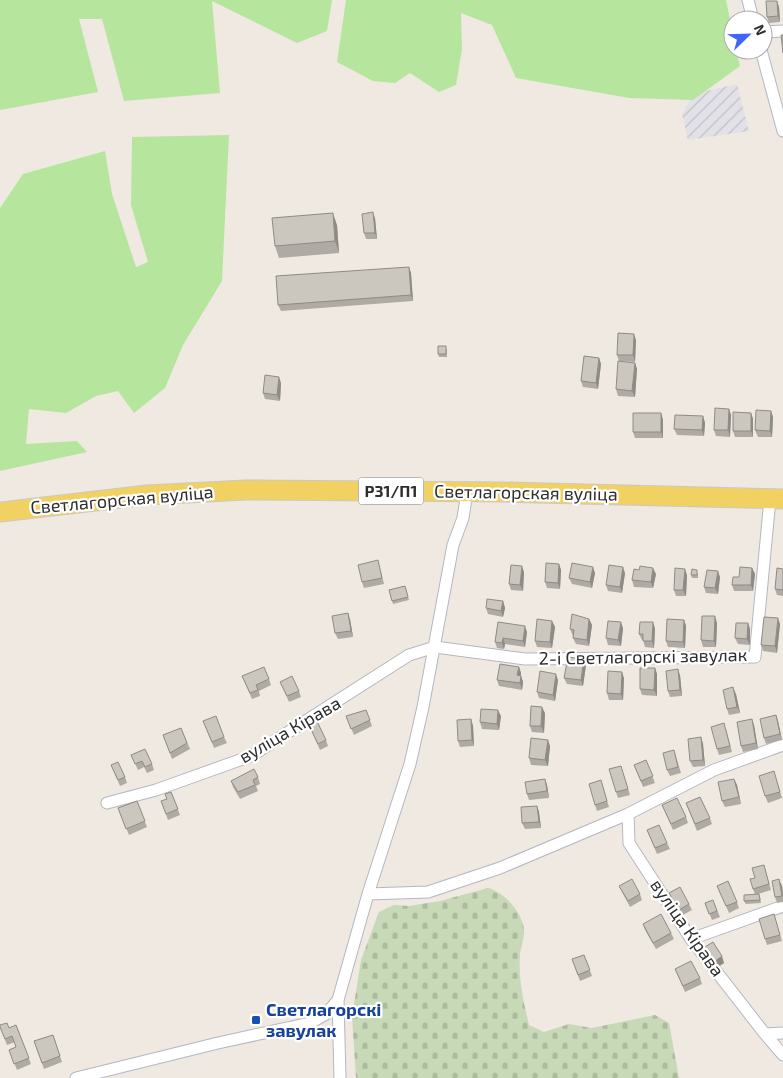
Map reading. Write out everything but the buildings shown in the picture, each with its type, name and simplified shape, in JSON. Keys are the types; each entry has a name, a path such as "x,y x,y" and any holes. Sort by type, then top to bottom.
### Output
{"main road":[{"name":"Светлагорская вуліца","path":"0,512 201,491 293,489 776,499"}],"street":[{"path":"764,60 783,131"},
{"path":"340,1078 338,1000 368,894 410,764 435,647 453,545 463,518 467,492"},
{"name":"2-і Светлагорскі завулак","path":"435,647 526,659 755,657 776,499"},
{"name":"вуліца Кірава","path":"107,803 156,790 251,756 409,655 435,647"},
{"path":"368,894 428,892 500,868 628,814 714,770 783,745"},
{"name":"вуліца Кірава","path":"628,814 629,844 691,939 783,1055"},
{"path":"691,939 783,906"},
{"path":"76,1078 218,1043 310,1023 326,1014 338,1000"},
{"path":"765,1034 783,1033"}],"shaded area":[{"path":"737,84 749,131 688,140 682,114 693,94"}],"green space":[{"path":"0,0 332,0 327,31 297,43 212,1 220,93 124,101 102,19 79,19 98,92 0,110"},
{"path":"346,0 726,0 728,10 723,10 723,60 738,60 740,66 693,100 629,98 516,78 492,25 461,13 462,49 456,85 439,92 410,73 395,83 373,81 337,62"},
{"path":"229,135 222,281 183,345 165,388 134,413 118,391 96,396 66,413 29,409 26,444 77,441 87,452 0,471 0,208 23,174 105,151 112,194 136,267 148,262 131,205 132,137"},
{"path":"488,888 506,898 516,910 523,923 524,932 520,953 520,973 529,1025 544,1032 569,1024 592,1028 655,1015 669,1023 679,1078 356,1078 352,1017 361,960 379,912 394,905 409,906 440,901"}],"place":[{"name":"Светлагорскі завулак","path":"256,1020"}]}
